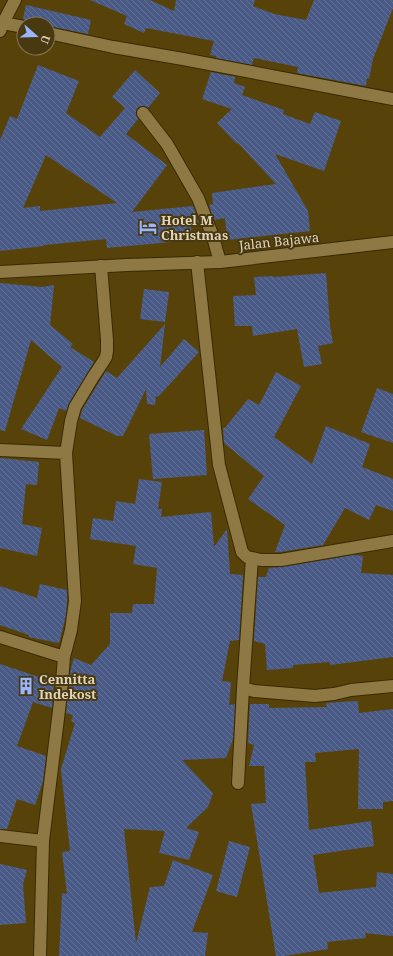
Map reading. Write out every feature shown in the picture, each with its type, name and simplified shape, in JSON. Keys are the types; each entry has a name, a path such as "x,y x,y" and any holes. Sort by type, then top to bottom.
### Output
{"street":[{"path":"15,0 1,27 16,27"},
{"path":"56,35 113,47 393,99"},
{"path":"143,113 167,144 198,198 213,237 220,262"},
{"name":"Jalan Bajawa","path":"0,272 101,266 220,262 393,242"},
{"path":"197,262 219,466 242,552 247,557 261,560 281,560 393,541"},
{"path":"40,956 44,841 64,657 71,630 75,600 66,453 71,421 75,407 103,362 107,351 101,266"},
{"path":"0,450 66,453"},
{"path":"238,782 252,558"},
{"path":"0,637 64,657"},
{"path":"243,688 254,691 315,696 351,690 393,686"},
{"path":"0,836 44,841"}],"building":[{"path":"90,0 150,0 174,11 176,0 255,0 253,6 274,14 306,20 314,0 393,0 393,8 373,59 366,86 297,73 298,67 254,58 252,65 216,58 216,56 210,55 214,41 146,28 144,33 124,24 127,16"},
{"path":"26,5 91,20 88,34 56,28 56,16 24,16"},
{"path":"38,65 79,81 66,113 100,137 125,108 112,97 135,70 160,93 148,108 142,106 138,107 136,114 138,119 126,134 167,165 132,212 193,206 199,222 191,223 192,240 107,248 106,239 0,251 0,140 10,116 17,119","holes":["46,155 117,203 40,211 40,206 23,208"]},
{"path":"211,72 235,77 234,83 245,87 242,95 284,110 283,114 310,124 315,112 341,121 324,171 275,154 308,211 310,231 227,240 225,218 214,220 209,205 213,204 212,193 276,184 217,123 232,109 202,99"},
{"path":"326,273 330,326 333,343 318,346 322,364 304,367 297,329 253,336 252,326 235,326 233,296 256,295 254,277"},
{"path":"0,283 42,287 54,285 50,325 73,344 70,347 94,362 69,403 66,411 59,408 47,440 21,429 62,367 31,340 5,431 0,430"},
{"path":"144,289 169,292 165,322 140,319"},
{"path":"165,324 160,367 184,339 199,352 158,397 156,396 155,405 147,404 146,389 123,436 117,436 80,418 82,410 106,371 117,378"},
{"path":"276,372 301,386 274,437 312,464 326,426 370,444 362,467 393,479 393,511 376,505 369,520 345,508 323,545 275,552 285,525 248,499 264,476 224,443 223,428 225,428 248,399 259,405"},
{"path":"377,388 393,394 393,443 361,432"},
{"path":"204,430 207,475 153,479 149,434"},
{"path":"0,458 39,462 37,485 26,484 22,524 42,528 37,556 0,548"},
{"path":"139,479 162,482 158,509 162,509 161,517 211,512 214,547 227,529 230,574 243,575 239,640 230,641 222,681 231,682 229,705 235,704 233,739 226,758 182,760 213,793 208,807 186,828 199,832 189,860 159,853 165,831 124,829 136,943 150,887 164,886 173,860 213,875 192,932 208,933 205,956 59,956 62,893 67,894 62,852 70,851 61,769 75,723 71,721 73,715 66,713 71,668 74,658 91,665 110,644 110,613 132,613 133,604 154,604 157,568 133,564 136,546 90,539 93,518 113,521 116,501 135,504"},
{"path":"354,555 363,556 361,573 393,575 393,657 330,665 329,662 293,665 293,668 267,670 265,644 254,641 258,577 266,577 269,568"},
{"path":"40,584 67,590 66,615 59,643 29,637 29,635 0,625 0,586 37,598"},
{"path":"0,664 54,682 52,708 33,702 17,746 46,756 43,781 35,805 17,799 7,829 0,829"},
{"path":"358,701 359,713 393,709 393,801 383,802 383,809 358,809 359,749 315,753 316,762 305,762 309,830 371,821 374,846 313,855 319,893 376,887 377,872 393,874 393,936 365,933 366,938 327,942 328,949 276,956 251,804 266,803 264,766 249,766 254,745 248,743 250,704 269,704 269,708 327,707 326,703"},
{"path":"229,841 250,847 237,897 216,891"},
{"path":"0,864 27,870 23,884 26,923 0,925"}],"place":[{"name":"Hotel M Christmas","path":"148,227"},
{"name":"Cennitta Indekost","path":"26,686"}]}
